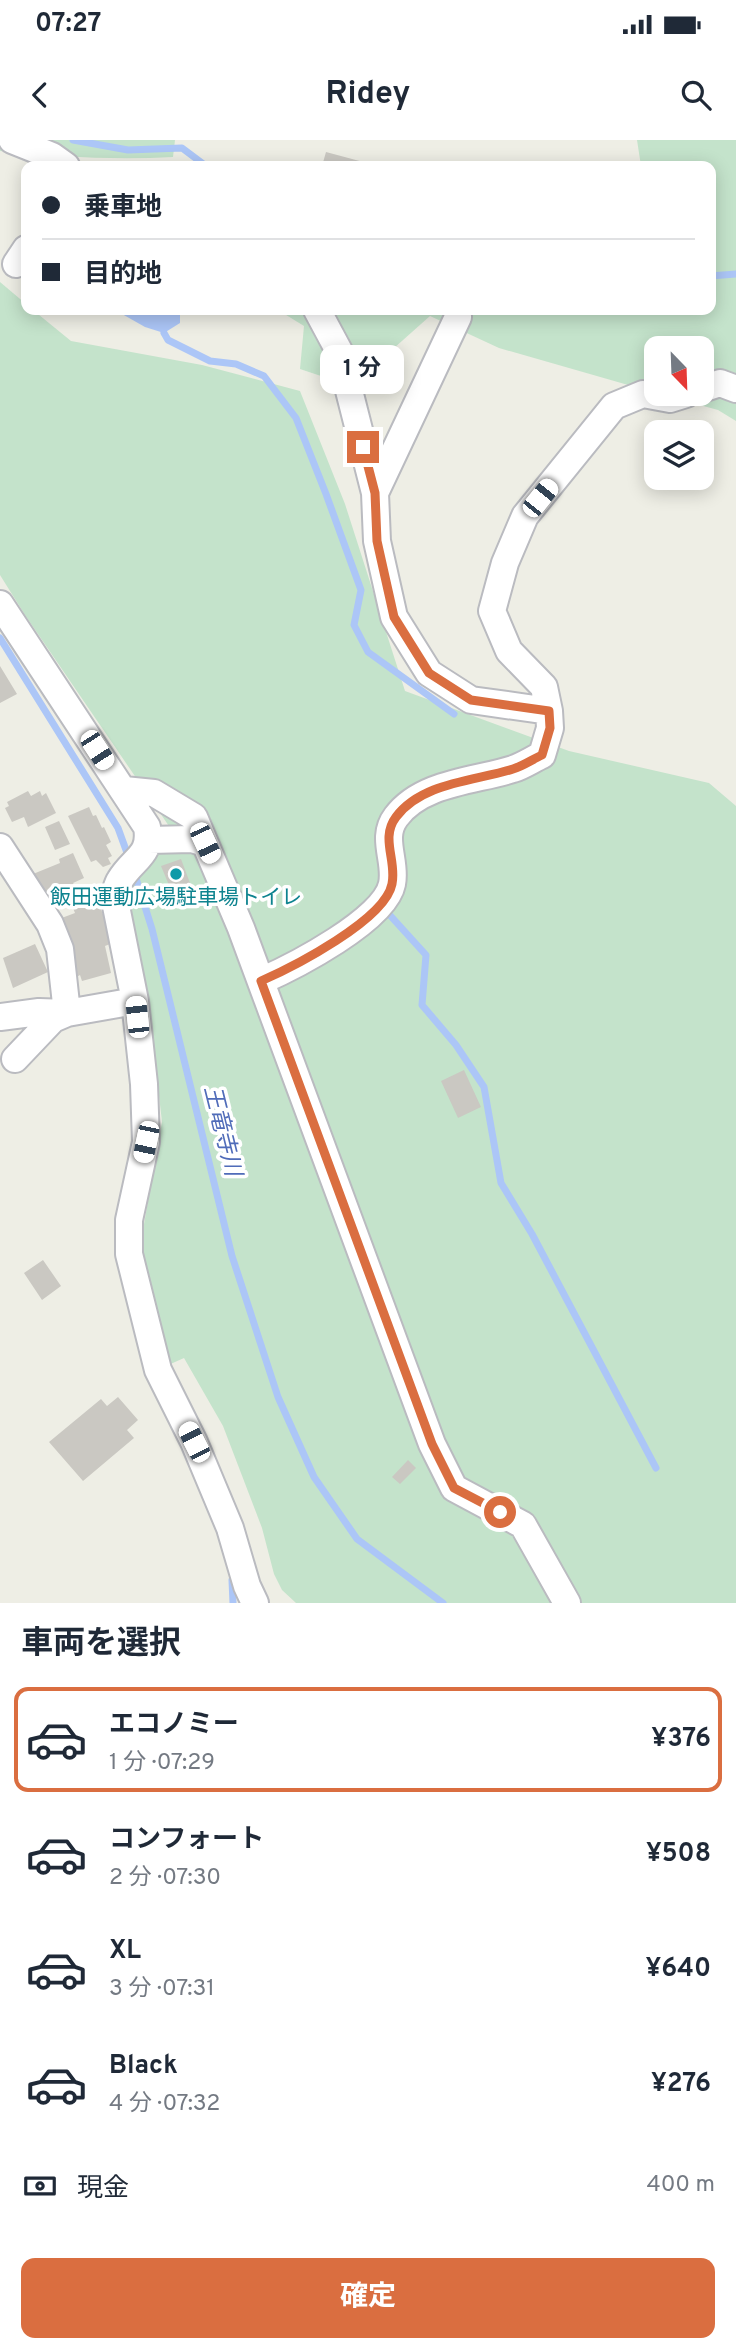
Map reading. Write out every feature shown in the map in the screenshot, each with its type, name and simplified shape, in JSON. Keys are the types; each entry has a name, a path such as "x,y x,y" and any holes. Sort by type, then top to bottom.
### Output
{"street":[{"path":"12,140 59,161"},
{"path":"320,315 339,351 375,493 377,541 394,617 429,673 471,700 549,711"},
{"path":"375,493 458,317"},
{"path":"714,385 720,383 736,389"},
{"path":"261,981 314,956 365,919 383,900 392,886 393,865 387,841 394,818 404,808 435,789 471,777 514,769 542,755 550,728 544,687 509,651 492,611 505,564 525,516 614,406 644,394"},
{"path":"0,604 147,827 147,845 120,880 114,896 135,1001 135,1085 146,1142 129,1220 129,1254 158,1370 194,1442 230,1528 255,1603"},
{"path":"124,790 154,793 194,817 225,887 261,981 432,1444 454,1488 523,1525 567,1603"},
{"path":"147,845 192,839 205,843"},
{"path":"0,846 50,924 60,949 67,1013"},
{"path":"0,1017 39,1012 67,1013 135,1001"},
{"path":"15,1059 53,1019 67,1013"}],"green space":[{"path":"0,140 175,140 173,157 130,158 0,151"},
{"path":"637,140 736,140 736,421 718,410 704,406 714,406 714,336 644,336 644,390 499,348 430,316 366,373 330,379 300,369 304,326 286,315 716,315 716,161 640,161"},
{"path":"0,282 21,300 21,315 39,315 71,341 202,365 300,391 345,504 405,691 569,751 709,783 736,806 736,1603 296,1603 282,1590 274,1574 262,1528 223,1426 184,1358 166,1366 138,1258 162,1122 150,1017 127,890 155,859 173,832 0,575"}],"water":[{"path":"124,315 180,315 180,323 164,333 145,327"}],"building":[{"path":"326,152 360,161 323,161"},
{"path":"0,666 17,694 0,703"},
{"path":"28,791 31,796 40,791 42,796 46,793 56,813 28,827 24,817 12,822 5,808 9,806 7,802"},
{"path":"89,807 111,842 106,845 112,856 108,858 111,864 103,867 96,860 91,862 68,816"},
{"path":"59,821 70,844 55,850 45,827"},
{"path":"73,853 84,878 73,883 75,886 41,896 33,874 60,863 59,859"},
{"name":"飯田運動広場駐車場トイレ","path":"181,859 190,883 171,890 161,866"},
{"path":"96,898 115,942 105,946 111,973 82,981 80,975 75,978 59,919 75,913 73,908"},
{"path":"35,944 48,972 13,988 3,958"},
{"path":"464,1070 481,1107 458,1118 441,1081"},
{"path":"43,1260 61,1286 42,1300 24,1273"},
{"path":"118,1397 138,1420 127,1430 134,1438 83,1481 49,1442 101,1399 107,1406"},
{"path":"408,1460 416,1468 400,1484 392,1477"}],"waterway":[{"path":"73,140 128,150 182,148 199,161"},
{"path":"716,276 736,274"},
{"path":"164,333 168,340 210,361 236,364 264,376 296,418 361,590 354,625 368,652 454,714"},
{"name":"王竜寺川","path":"0,638 118,828 130,861"},
{"name":"王竜寺川","path":"134,872 152,929 232,1256 278,1397 314,1477 357,1539 443,1603"},
{"path":"387,912 426,955 422,1005 456,1045 484,1087 501,1183 532,1234 656,1468"},
{"path":"232,1580 233,1603"}],"place":[{"name":"飯田運動広場駐車場トイレ","path":"176,874"}],"route":[{"path":"363,447 375,493 377,541 394,617 429,673 471,700 549,711 550,728 542,755 514,769 471,777 435,789 404,808 394,818 387,841 393,865 392,886 383,900 365,919 314,956 261,981 432,1444 454,1488 500,1512"}]}
